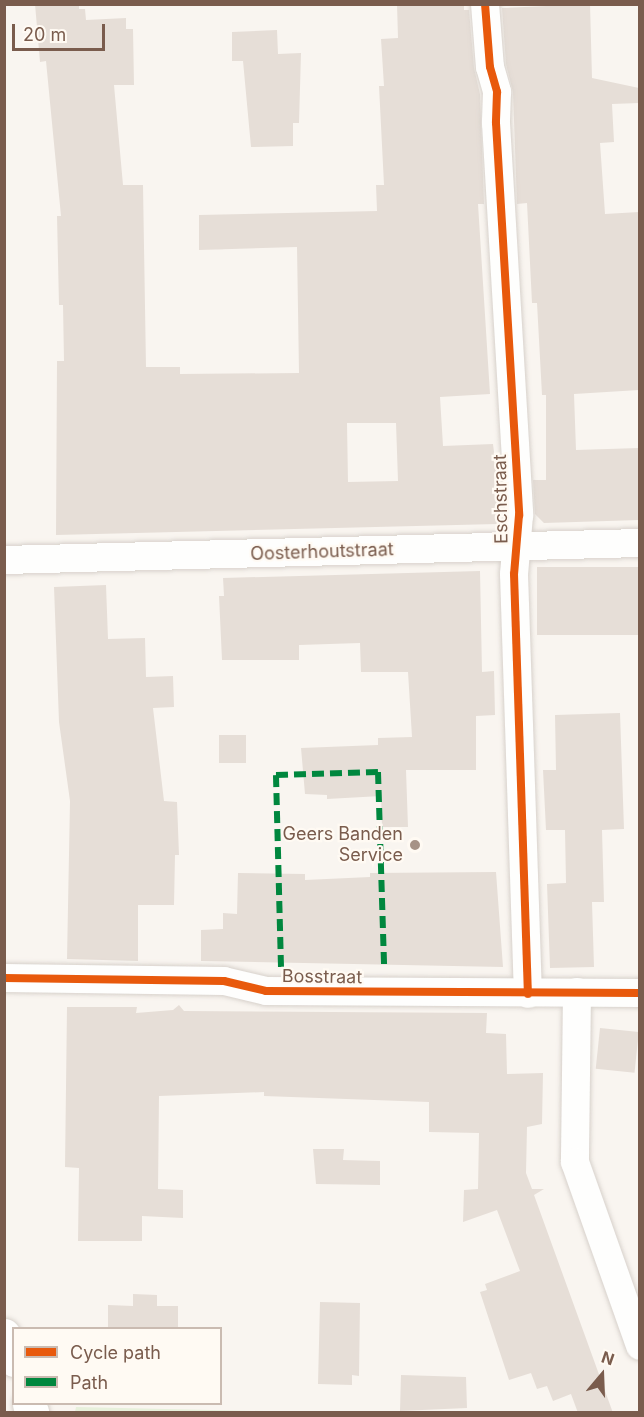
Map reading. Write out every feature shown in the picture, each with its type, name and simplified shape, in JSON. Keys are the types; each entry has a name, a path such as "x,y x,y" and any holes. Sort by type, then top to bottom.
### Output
{"street":[{"name":"Eschstraat","path":"485,4 490,67 497,92 496,123 519,515 514,574 528,994"},
{"name":"Oosterhoutstraat","path":"4,560 639,543"},
{"name":"Bosstraat","path":"4,978 224,981 266,991 639,993"},
{"path":"577,992 576,1162 639,1346"},
{"path":"4,1335 12,1355"}],"green space":[{"path":"76,1407 307,1412 75,1412"}],"building":[{"path":"35,4 79,4 79,9 85,9 86,20 126,18 126,29 133,29 134,85 114,85 123,185 143,185 146,367 180,367 180,374 299,373 297,247 199,250 199,215 377,211 376,185 384,185 379,86 384,86 381,39 398,38 397,4 464,4 464,10 469,10 474,68 480,94 484,204 478,204 490,394 440,397 443,446 493,444 502,515 497,524 56,535 57,361 64,361 63,305 59,305 57,216 61,216 46,61 40,62","holes":["347,423 396,423 398,481 348,482"]},
{"path":"590,4 592,78 639,88 639,103 612,104 614,142 600,143 605,214 639,212 639,390 574,394 576,450 639,448 639,520 544,523 535,514 533,480 546,480 546,395 542,395 537,303 532,303 527,203 517,204 513,92 506,64 502,8"},
{"path":"277,30 278,54 301,53 299,123 293,123 293,146 251,147 243,61 232,61 232,32"},
{"path":"537,567 639,567 639,635 537,635"},
{"path":"480,571 482,672 494,671 495,715 476,716 476,770 406,770 408,827 382,827 381,796 327,799 327,795 305,794 301,748 378,745 378,738 412,737 408,672 361,672 360,643 299,645 299,660 222,660 219,596 224,596 223,578"},
{"path":"106,585 108,639 145,638 146,677 173,676 174,707 153,708 164,801 177,802 179,855 175,855 174,905 138,905 138,961 67,959 70,801 59,722 54,587"},
{"path":"620,713 624,829 602,830 604,902 592,902 594,967 550,968 547,884 566,883 565,830 546,830 543,770 556,770 555,715"},
{"path":"219,735 246,735 246,763 219,763"},
{"path":"496,872 503,967 201,961 201,930 223,929 223,913 237,914 238,873 305,874 305,880 370,877 370,873"},
{"path":"179,1005 184,1011 487,1013 486,1033 506,1034 507,1074 543,1073 542,1124 527,1127 526,1173 532,1189 544,1189 534,1195 613,1413 578,1413 571,1394 553,1401 547,1386 537,1389 531,1373 509,1380 480,1292 487,1290 485,1284 520,1271 497,1210 463,1222 464,1190 478,1189 479,1133 429,1132 429,1102 264,1096 264,1092 159,1096 158,1189 183,1190 183,1218 142,1216 142,1241 78,1241 79,1168 65,1167 67,1007 137,1007 136,1013 173,1010"},
{"path":"600,1028 639,1032 635,1073 596,1069"},
{"path":"313,1149 344,1149 343,1160 380,1161 380,1185 316,1184"},
{"path":"133,1294 157,1295 157,1306 178,1306 178,1327 108,1327 108,1305 133,1306"},
{"path":"320,1302 360,1303 359,1376 352,1375 352,1385 318,1384"},
{"path":"401,1375 466,1377 467,1408 400,1411"}],"marked path":[{"path":"281,967 276,775 378,772 384,968"}],"cycle path":[{"path":"485,4 490,67 497,92 496,123 519,515 514,574 528,994"},
{"path":"4,978 224,981 266,991 640,993"}],"place":[{"name":"Geers Banden Service","path":"415,845"}]}
